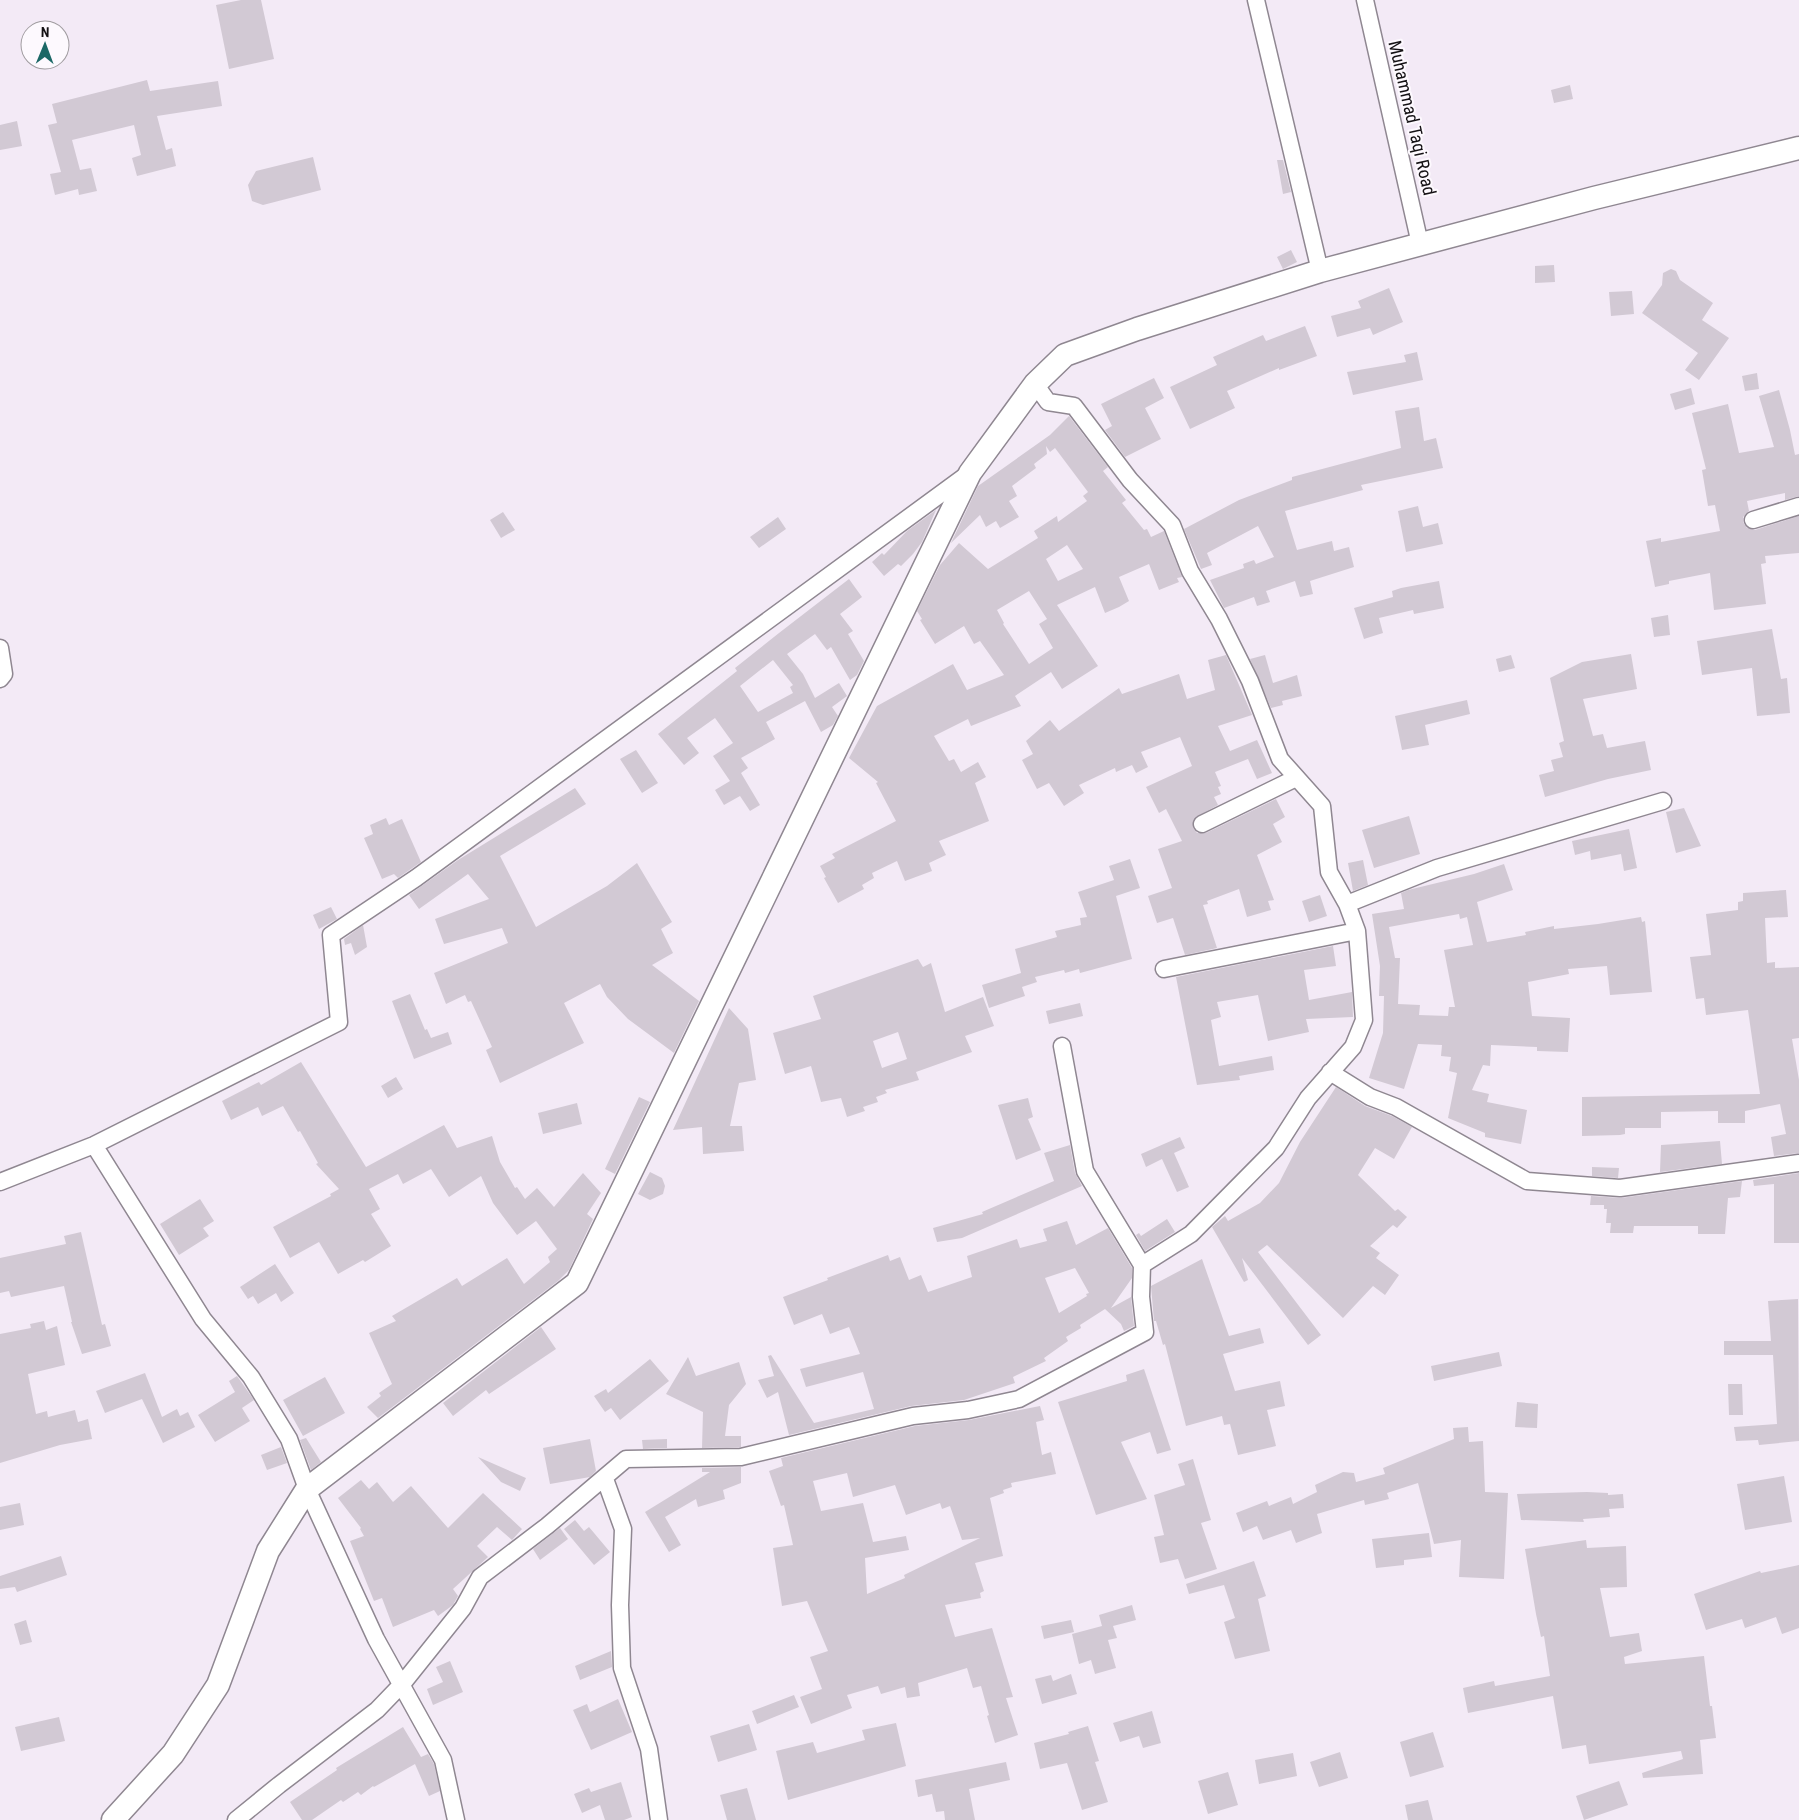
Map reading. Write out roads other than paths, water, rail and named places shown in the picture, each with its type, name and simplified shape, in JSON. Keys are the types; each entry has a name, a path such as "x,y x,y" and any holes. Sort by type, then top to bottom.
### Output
{"street":[{"path":"1256,0 1320,271"},
{"name":"Muhammad Taqi Road","path":"1365,0 1420,244"},
{"path":"113,1820 173,1754 218,1685 268,1551 307,1489 577,1283 970,473 1035,384 1065,355 1136,329 1320,271 1594,198 1799,148"},
{"path":"1035,384 1048,402 1074,406 1130,480 1172,525 1190,571 1219,619 1250,681 1280,759 1322,806 1329,872 1347,904 1357,931 1364,1020 1353,1047 1308,1098 1276,1148 1191,1234 1142,1265"},
{"path":"0,1182 94,1145 339,1022 331,935 416,878 970,473"},
{"path":"1753,520 1799,506"},
{"path":"0,648 4,674 0,679"},
{"path":"1202,824 1296,778"},
{"path":"1347,904 1438,868 1663,801"},
{"path":"1164,969 1357,931"},
{"path":"236,1820 377,1710 403,1683 463,1608 480,1578 626,1459 741,1457 913,1416 968,1410 1019,1398 1145,1332 1142,1265 1085,1170 1062,1046"},
{"path":"1330,1072 1370,1097 1396,1107 1527,1181 1620,1188 1799,1163"},
{"path":"94,1145 203,1319 251,1377 289,1438 307,1489 376,1639 403,1683 443,1760 456,1820"},
{"path":"605,1478 623,1529 620,1605 622,1668 649,1749 659,1820"}]}
